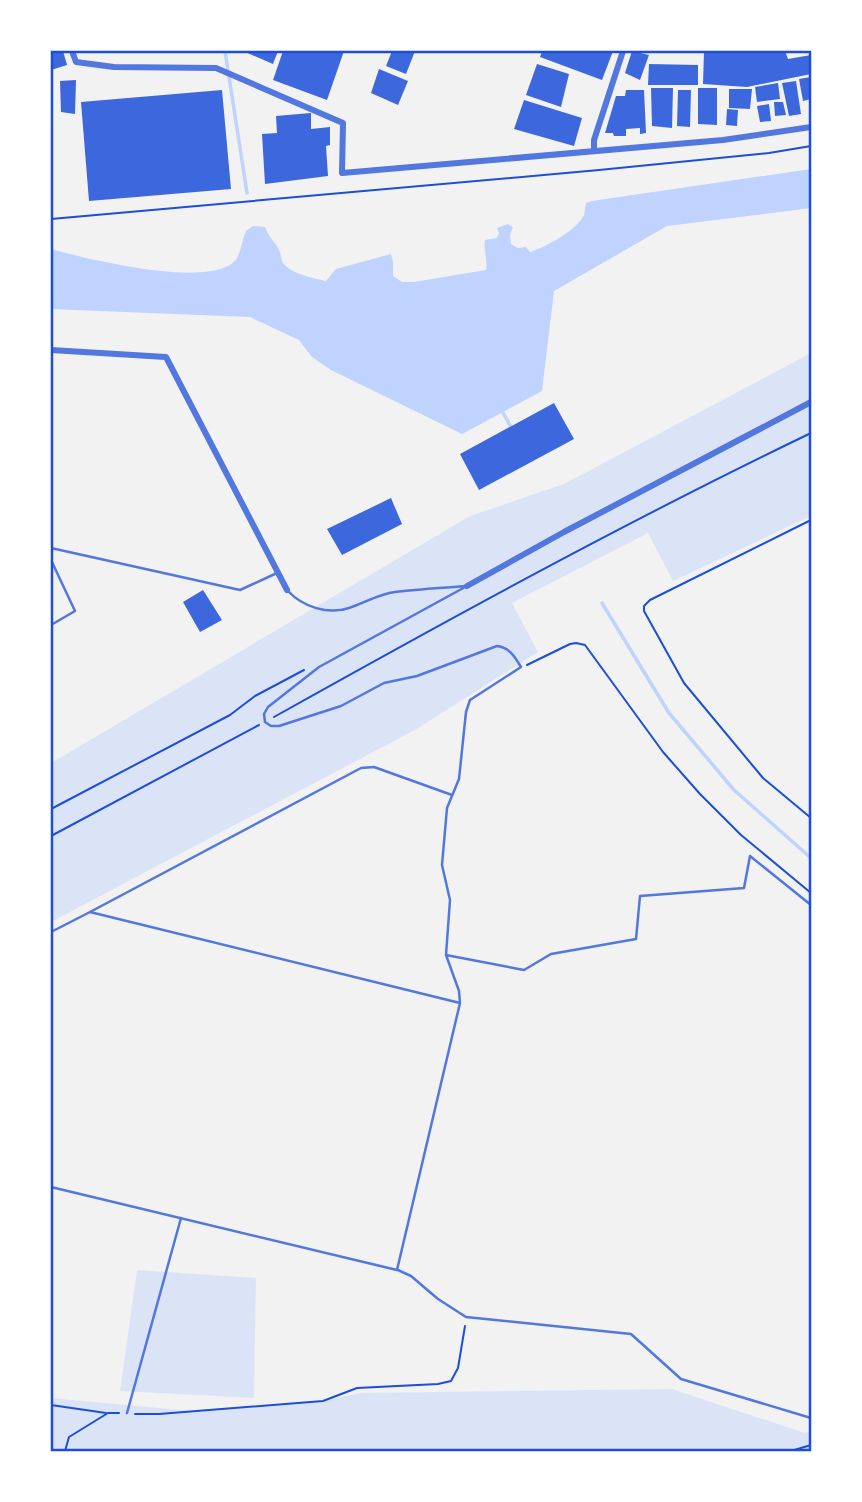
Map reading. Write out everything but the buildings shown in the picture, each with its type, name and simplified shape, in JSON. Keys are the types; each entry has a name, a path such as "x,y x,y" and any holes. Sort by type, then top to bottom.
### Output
{"street":[{"path":"72,51 76,62 114,67 216,68 343,123 342,173 723,140 811,127"},
{"path":"594,151 594,140 623,51"},
{"path":"51,350 166,357 287,590"},
{"path":"467,586 811,402"}],"lane":[{"path":"51,548 240,590 278,572"},
{"path":"51,560 75,611 51,625"},
{"path":"287,590 305,604 340,611 395,592 467,586"},
{"path":"397,1270 460,1003 459,991 446,955 450,900 442,866 447,808 459,779 466,712 470,700 521,667 509,651 497,646 418,676 384,684 341,706 279,726 271,726 265,722 264,714 320,667 467,586"},
{"path":"51,932 361,768 374,767 452,795"},
{"path":"446,955 524,970 551,954 636,939 640,895 744,888 750,856 811,905"},
{"path":"90,912 460,1003"},
{"path":"51,1187 397,1270 411,1276 438,1299 466,1317 631,1334 681,1378 811,1418"},
{"path":"127,1413 181,1217"}],"path":[{"path":"51,219 625,167 769,153 811,146"},
{"path":"51,836 265,722 573,552 811,433"},
{"path":"811,520 650,600 644,611 684,683 763,778 811,818"},
{"path":"521,667 570,644 584,645 663,752 700,794 741,835 811,894"},
{"path":"51,809 230,715 255,696 301,670 320,667"},
{"path":"51,1405 107,1413 185,1413 323,1401 356,1388 438,1384 451,1381 458,1368 466,1317"},
{"path":"65,1451 69,1437 107,1413"},
{"path":"791,1451 811,1445"}],"shaded area":[{"path":"811,353 811,516 673,581 648,533 512,603 538,652 415,730 51,922 51,763 470,516 564,484"},
{"path":"137,1270 256,1278 254,1398 120,1391"},
{"path":"672,1389 805,1433 811,1431 811,1451 51,1451 51,1398 191,1411 317,1402 360,1393"}],"water":[{"path":"811,169 811,208 667,226 554,291 542,391 462,434 331,370 312,357 299,340 250,317 51,309 51,249 118,265 174,272 200,272 221,269 235,261 246,231 253,226 265,227 283,263 303,275 326,281 336,269 391,254 393,276 402,282 414,282 486,270 485,240 497,238 497,228 508,224 513,227 511,244 518,248 526,247 530,252 568,232 584,215 586,203 592,201"}],"waterway":[{"path":"225,51 247,193"},
{"path":"501,409 511,427"},
{"path":"602,603 669,713 734,790 811,858"}]}
